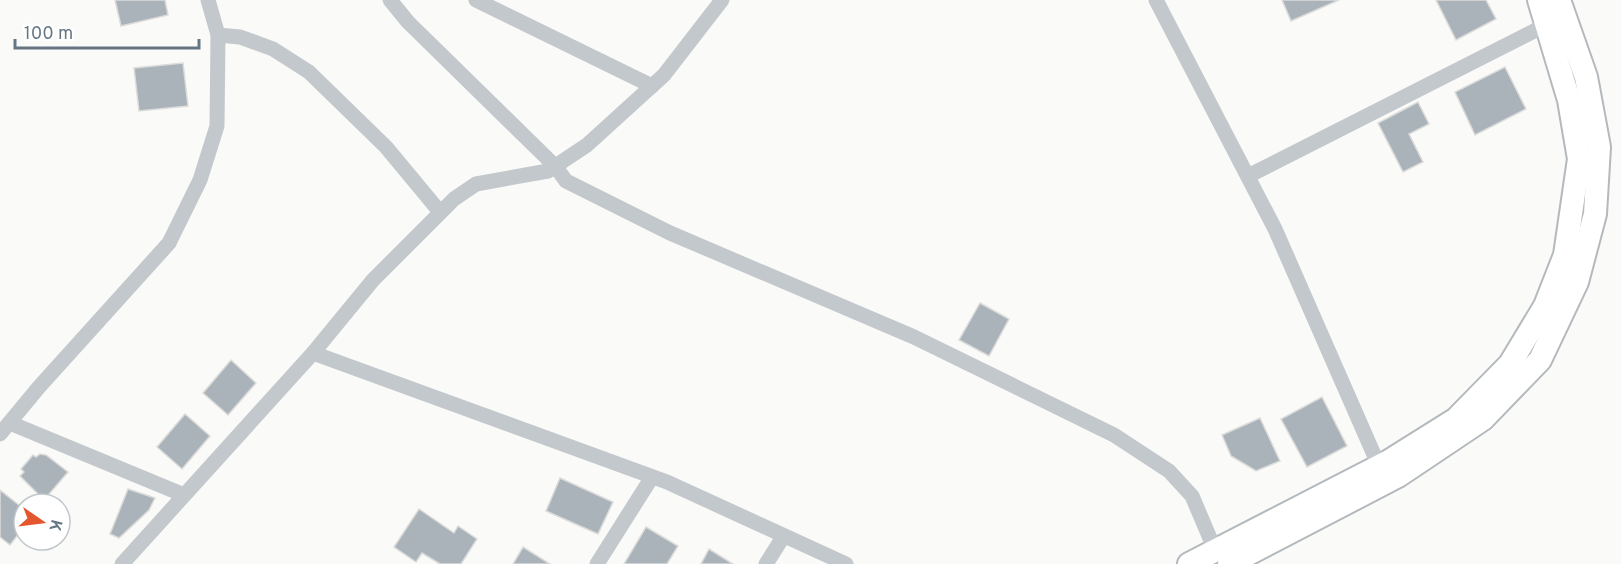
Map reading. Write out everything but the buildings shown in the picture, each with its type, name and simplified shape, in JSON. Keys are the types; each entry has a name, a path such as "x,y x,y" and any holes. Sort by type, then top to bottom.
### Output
{"highway":[{"path":"1222,557 1456,419 1510,364 1545,306 1565,255 1579,159 1569,100 1539,0"},
{"path":"1189,564 1222,557 1398,476 1483,419 1540,360 1577,282 1595,214 1599,147 1586,77 1559,0"}],"street":[{"path":"184,495 5,428 170,243 200,180 217,126 218,35 208,0"},
{"path":"390,0 408,22 555,166 566,181 670,233 914,337 1114,435 1169,471 1192,496 1222,557"},
{"path":"476,0 652,86"},
{"path":"122,564 313,353 373,280 441,212 476,184 548,171 587,145 664,75 722,0"},
{"path":"1156,0 1275,229 1379,466"},
{"path":"1248,176 1548,24"},
{"path":"218,35 240,37 273,49 309,72 386,147 441,212"},
{"path":"313,353 652,477 846,564"},
{"path":"597,564 652,477"},
{"path":"766,564 783,537"}]}
